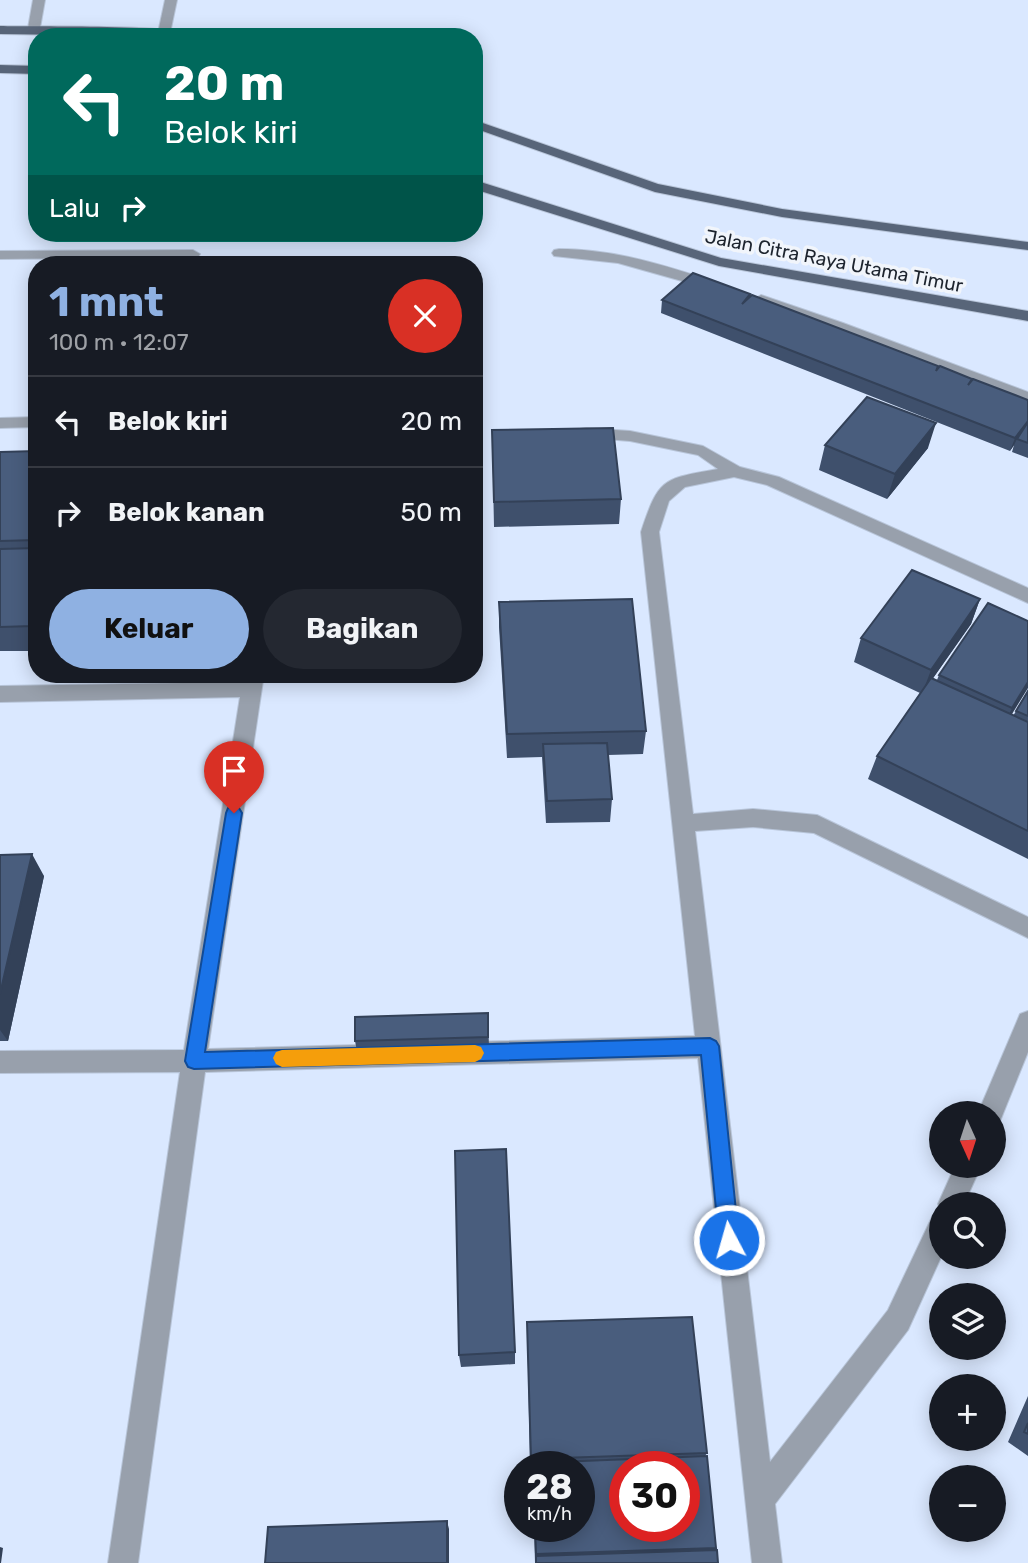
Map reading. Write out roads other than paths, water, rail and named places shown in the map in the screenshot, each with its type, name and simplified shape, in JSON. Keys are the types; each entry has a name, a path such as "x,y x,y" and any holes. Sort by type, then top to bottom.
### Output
{"main road":[{"path":"0,30 28,29"},
{"path":"0,69 28,70"},
{"name":"Jalan Citra Raya Utama Timur","path":"483,127 656,188 782,213 1028,246"},
{"name":"Jalan Citra Raya Utama Timur","path":"483,187 719,262 1028,316"}],"street":[{"path":"34,28 39,0"},
{"path":"165,28 171,0"},
{"path":"559,253 584,254 638,264 736,292 838,326 1028,398"},
{"path":"0,255 193,254"},
{"path":"0,423 28,422"},
{"path":"564,431 630,436 702,451 734,471 773,481 1028,596"},
{"path":"734,471 679,482 661,498 650,532 767,1563"},
{"path":"0,694 213,683"},
{"path":"123,1563 194,1061 252,683"},
{"path":"683,823 753,818 817,824 1028,928"},
{"path":"996,1101 1028,1022"},
{"path":"0,1062 194,1061 710,1046"},
{"path":"760,1502 898,1320 929,1252"}]}
